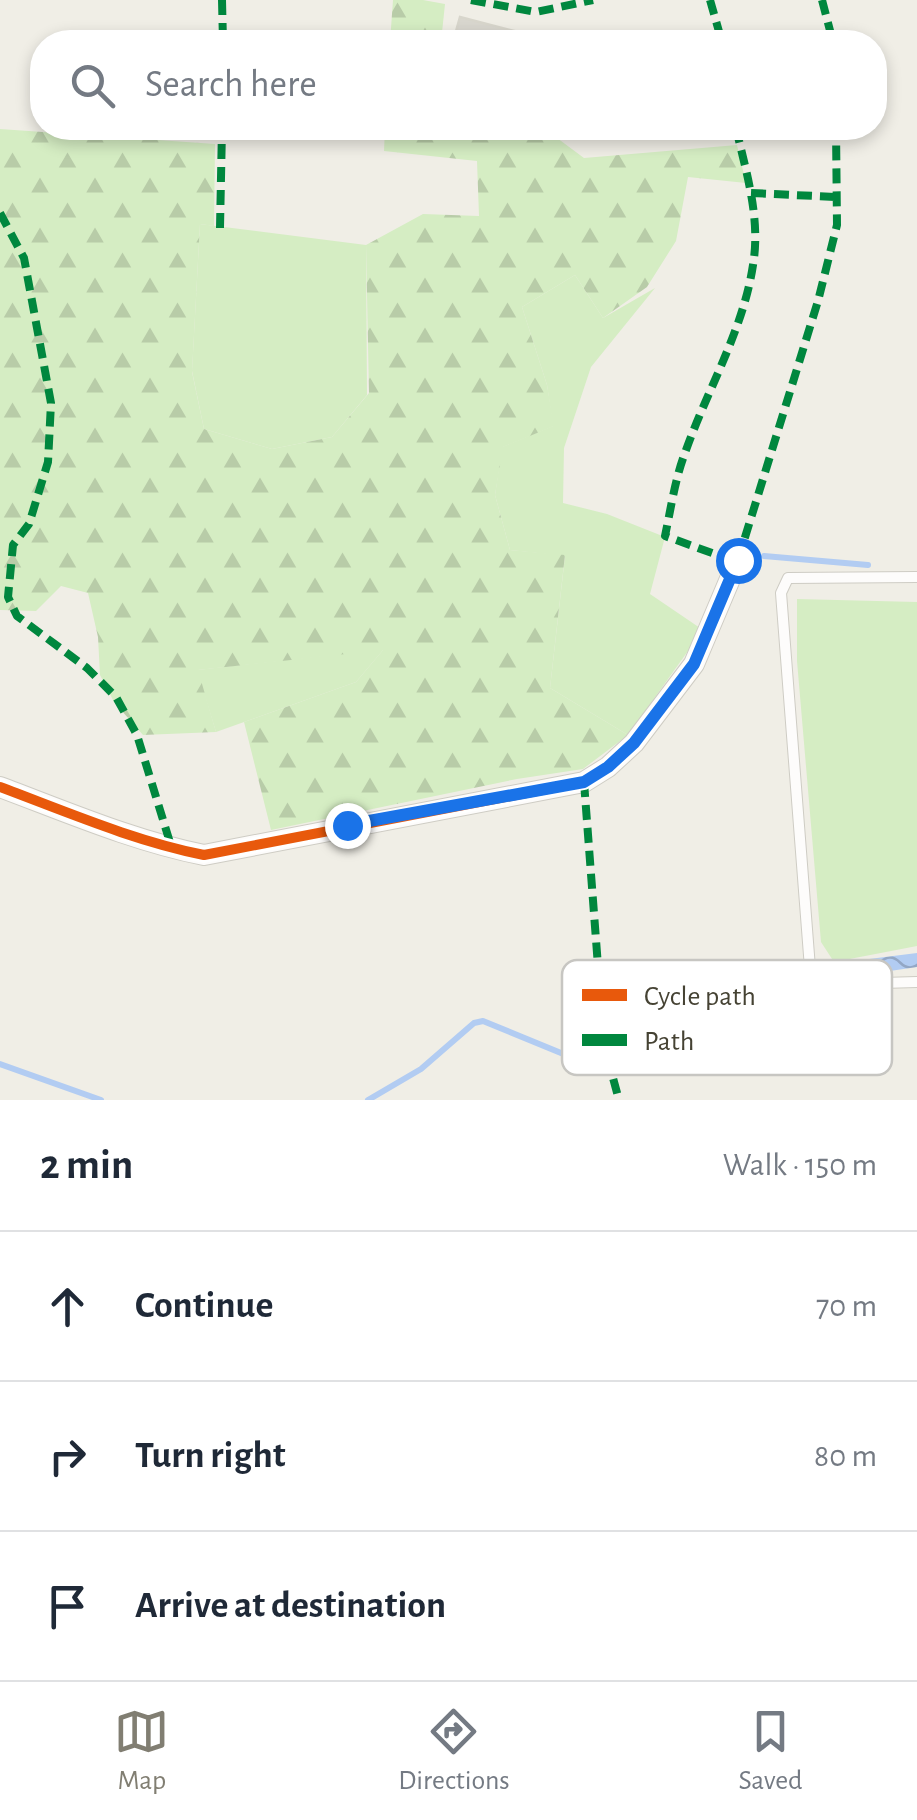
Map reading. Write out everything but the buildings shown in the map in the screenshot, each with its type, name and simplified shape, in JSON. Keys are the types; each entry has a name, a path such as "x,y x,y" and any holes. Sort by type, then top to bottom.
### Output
{"street":[{"path":"0,787 110,828 204,855 584,782 634,743 694,664 738,560"}],"lane":[{"path":"809,960 781,593 788,578 917,578"},
{"path":"892,983 917,982"}],"green space":[{"path":"393,0 445,4 442,30 391,30"},
{"path":"0,129 30,131 30,140 215,144 214,226 200,224 192,372 204,429 272,449 332,437 369,393 366,245 423,214 479,216 477,161 384,151 384,140 560,140 584,158 737,145 746,183 688,177 676,241 647,287 603,318 575,275 522,307 547,385 554,426 503,447 495,495 510,550 565,555 550,688 628,735 583,769 271,830 244,722 356,682 383,650 198,670 216,732 143,735 114,702 100,675 98,637 88,593 61,586 36,611 0,610"},
{"path":"200,224 366,245 367,395 332,437 272,449 204,429 192,371"},
{"path":"575,275 603,318 655,288 591,367 564,448 563,503 607,514 665,537 650,594 703,630 628,735 550,688 565,556 510,550 495,495 502,447 553,426 547,385 522,307"},
{"path":"797,599 917,602 917,946 833,960 821,942 797,661"},
{"path":"384,649 356,682 216,732 197,670"}],"water":[{"path":"917,953 917,967 892,971 892,960 861,960"}],"waterway":[{"path":"764,556 868,565"},
{"path":"368,1100 421,1069 474,1023 483,1021 562,1053"},
{"path":"0,1064 101,1100"}],"marked path":[{"path":"222,0 223,30"},
{"path":"471,0 536,12 593,0"},
{"path":"710,0 719,30"},
{"path":"822,0 830,30"},
{"path":"220,228 222,140"},
{"path":"737,562 665,536 682,463 733,337 753,265 754,213 739,140"},
{"path":"738,560 818,301 837,225 836,140"},
{"path":"751,193 837,197"},
{"path":"0,213 24,258 51,403 48,462 29,524 13,545 8,597 17,616 87,668 116,697 137,735 172,849"},
{"path":"584,782 598,960"},
{"path":"612,1075 619,1100"}],"cycle path":[{"path":"0,787 126,834 204,855 584,782 634,743 694,664 738,560"}],"route":[{"path":"347,825 584,782 608,767 634,743 694,664 738,560"}]}
